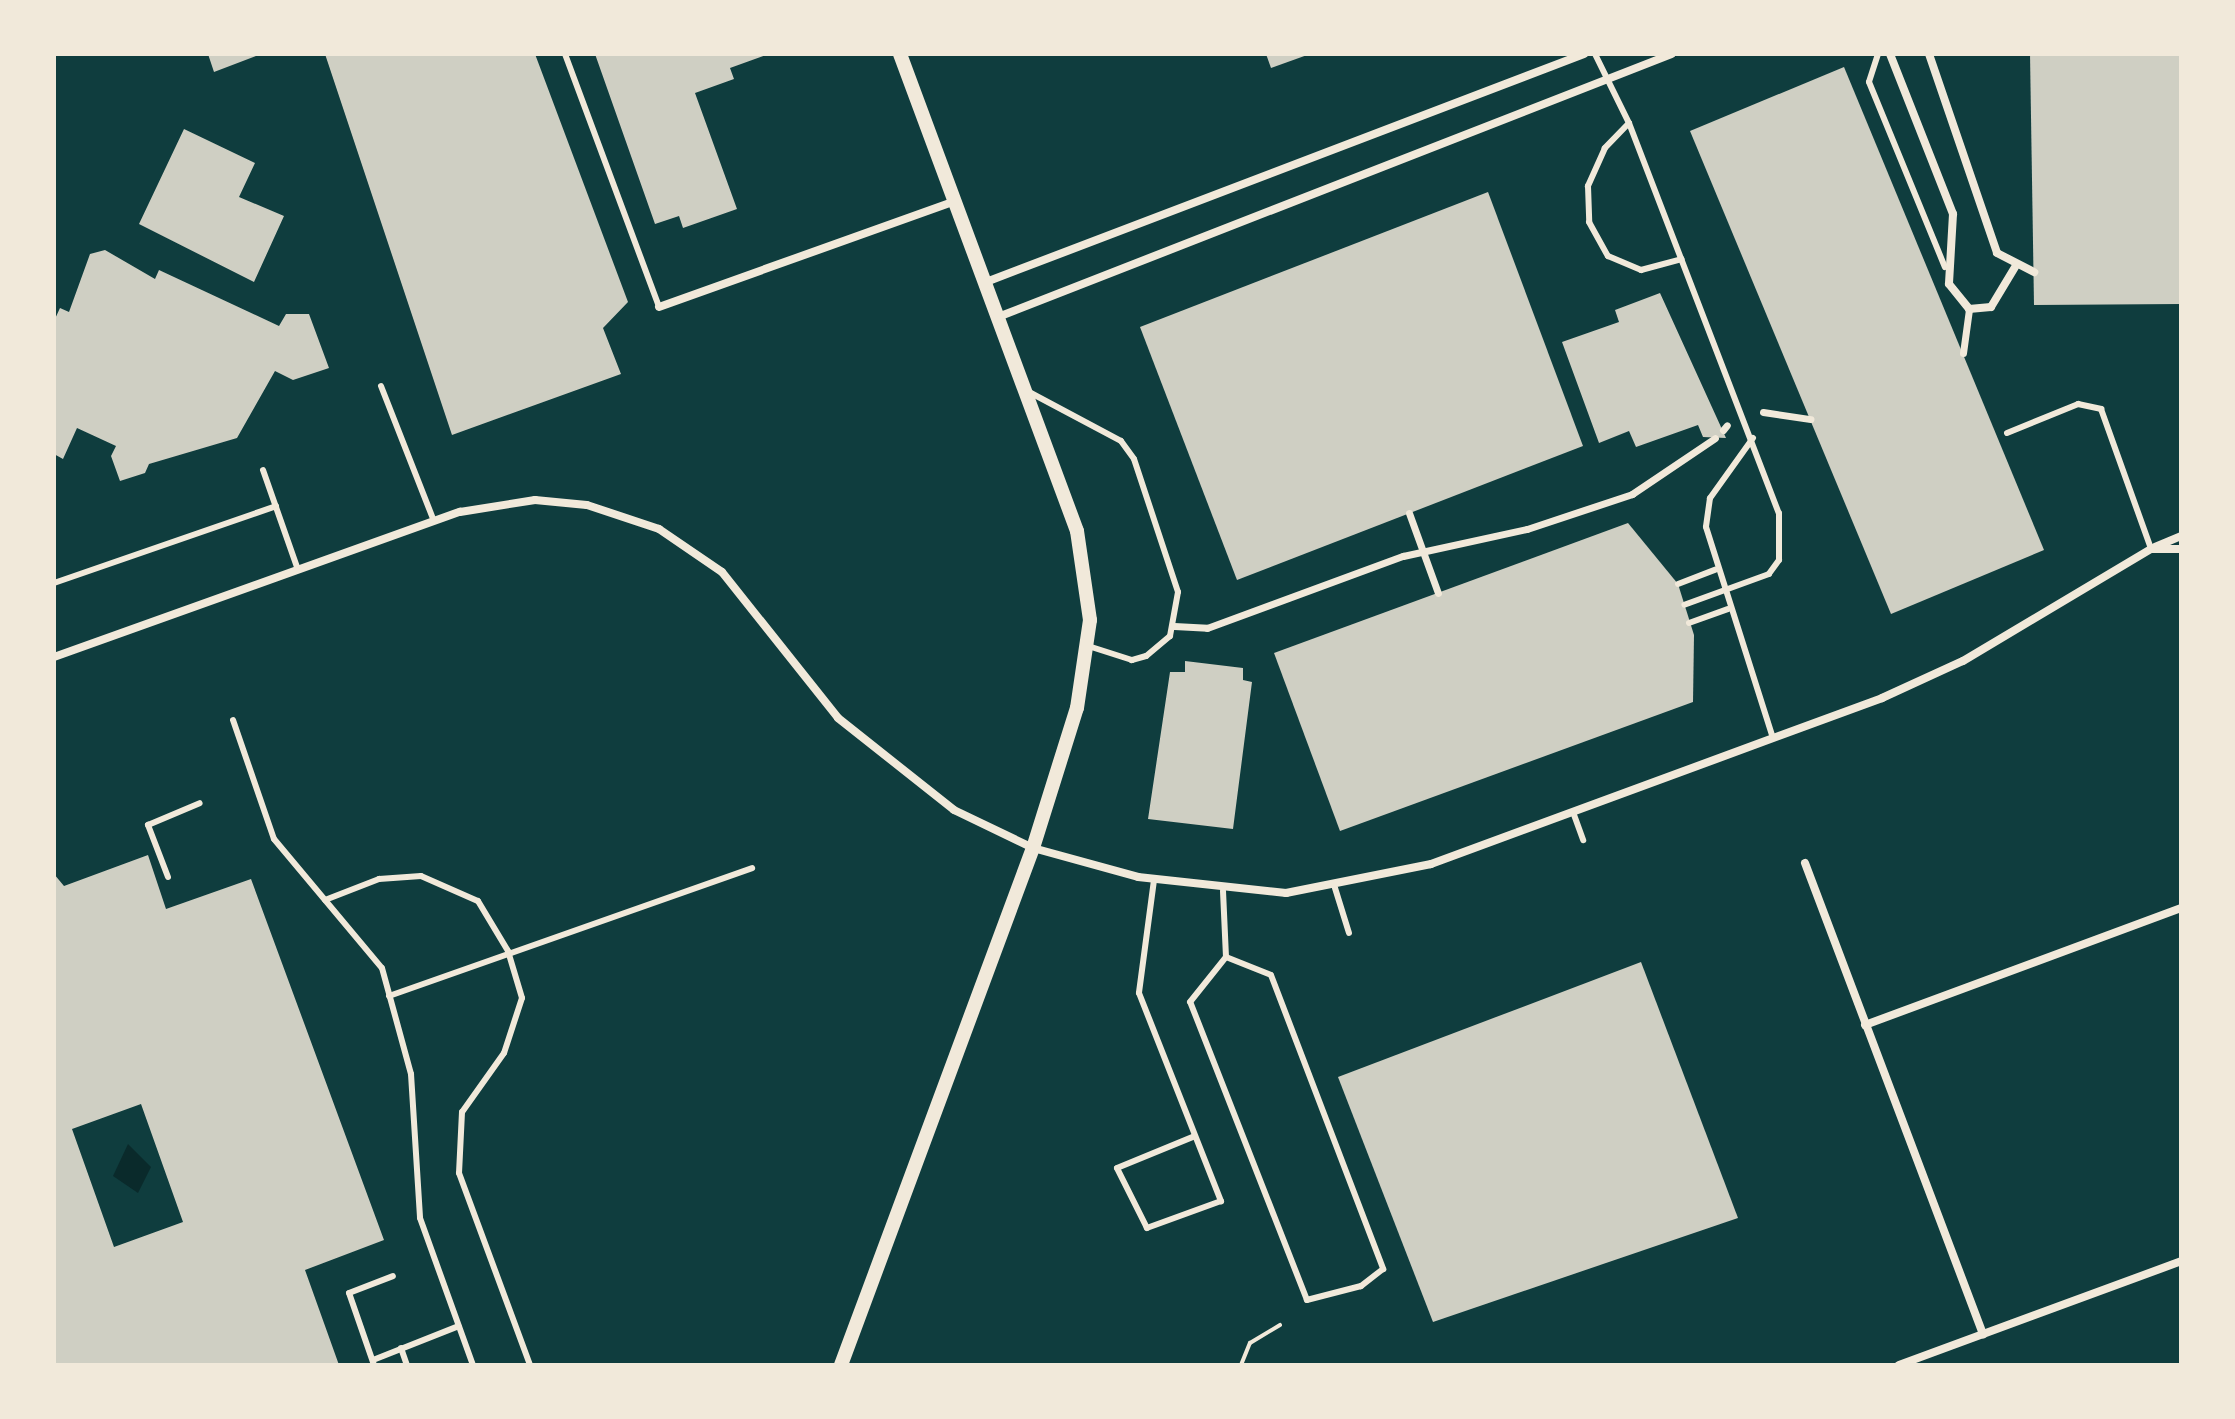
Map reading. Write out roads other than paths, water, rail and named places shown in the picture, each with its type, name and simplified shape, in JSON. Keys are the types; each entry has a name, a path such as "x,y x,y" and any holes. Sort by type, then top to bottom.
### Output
{"street":[{"path":"841,1365 1033,848 1077,708 1088,646 1077,531 900,54"},
{"path":"986,282 1584,54"},
{"path":"998,317 1672,54"},
{"path":"1890,54 1953,214 1945,267 1969,309 1963,353"},
{"path":"1929,54 1982,218 1997,253 2015,267 2034,272"},
{"path":"659,307 955,201"},
{"path":"1969,309 2002,299 2015,267"},
{"path":"1763,412 1810,419"},
{"path":"1174,626 1207,628 1310,586 1632,494 1715,438"},
{"path":"54,657 434,521 497,504 558,501 659,529 742,592 813,691 872,751 954,810 1033,848 1154,880 1223,891 1335,888 1431,864 1773,738 1963,661 2151,549 2181,536"},
{"path":"1409,513 1438,593"},
{"path":"2151,549 2181,549"},
{"path":"1805,863 1983,1334"},
{"path":"1865,1025 2181,908"},
{"path":"1899,1365 2181,1261"}],"lane":[{"path":"565,54 659,307"},
{"path":"1595,54 1629,123 1753,438 1779,513 1779,560 1769,574 1684,605"},
{"path":"1878,54 1869,82 1945,267"},
{"path":"1629,123 1605,148 1588,186 1589,222 1608,256 1641,270 1682,259"},
{"path":"381,386 434,521"},
{"path":"1025,389 1121,441 1134,459 1178,592 1174,626 1159,648 1132,660 1088,646"},
{"path":"2007,433 2078,404 2101,409 2151,549"},
{"path":"1753,438 1710,498 1706,527 1721,591 1773,738"},
{"path":"263,470 298,570"},
{"path":"54,583 276,506"},
{"path":"1678,584 1715,570"},
{"path":"1689,623 1728,609"},
{"path":"233,720 274,839 382,968 411,1074 420,1218 473,1365"},
{"path":"168,877 148,825 200,803"},
{"path":"1573,812 1583,840"},
{"path":"389,996 508,951 752,868"},
{"path":"325,900 379,879 421,876 478,901 508,951 522,998 504,1053 462,1112 459,1173 530,1365"},
{"path":"1154,880 1139,993 1221,1201 1147,1228 1117,1168 1195,1136"},
{"path":"1335,888 1349,933"},
{"path":"1223,891 1226,957 1190,1002 1307,1300 1361,1286 1383,1269 1271,975 1226,957"},
{"path":"393,1276 349,1293 373,1363 401,1348 459,1326"},
{"path":"401,1348 407,1365"}],"water":[{"path":"128,1144 151,1167 138,1193 113,1176"}]}
